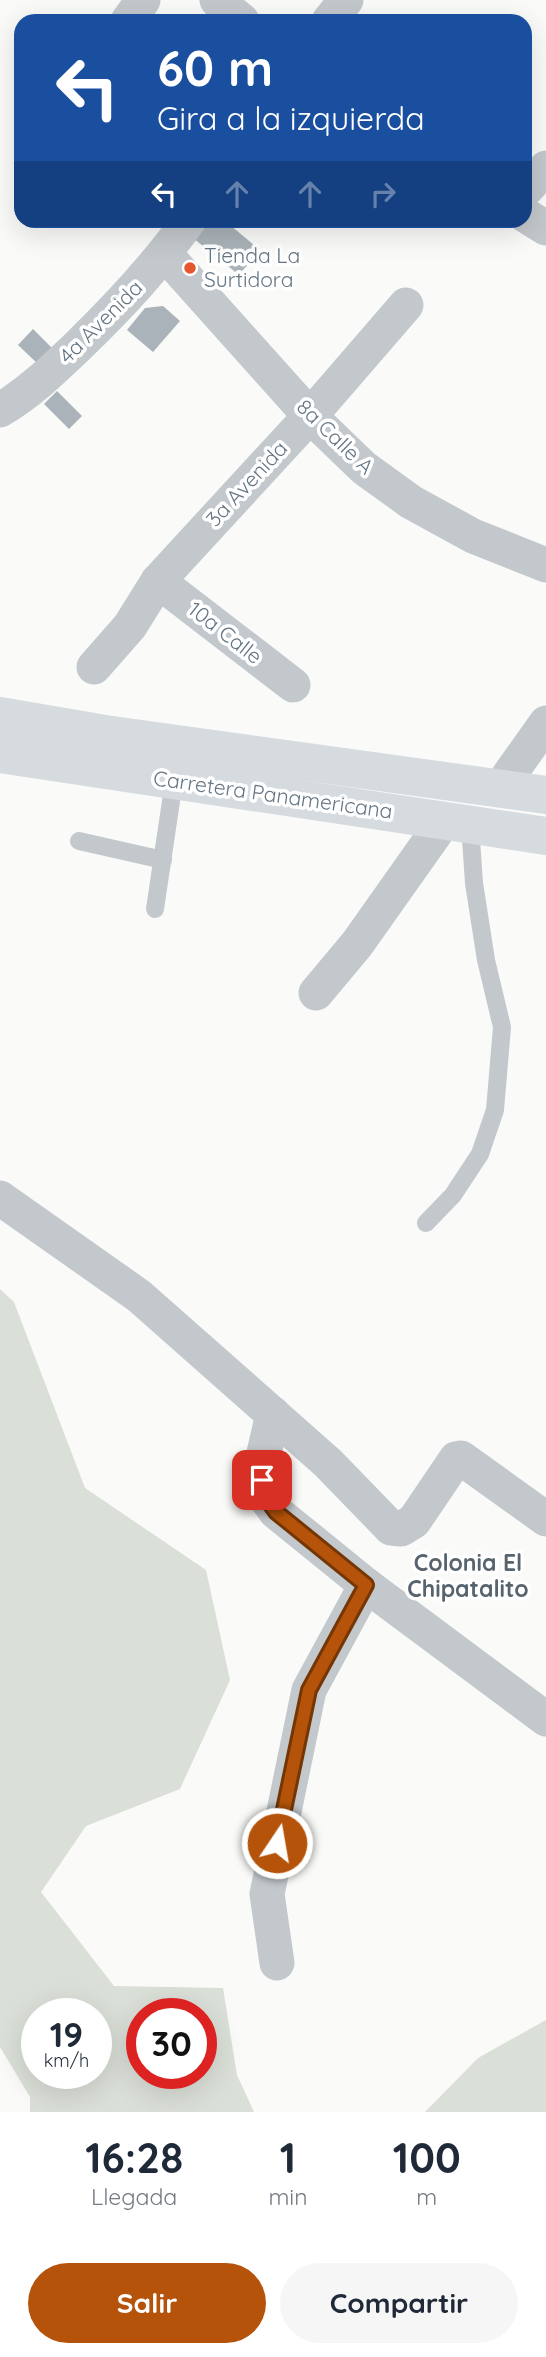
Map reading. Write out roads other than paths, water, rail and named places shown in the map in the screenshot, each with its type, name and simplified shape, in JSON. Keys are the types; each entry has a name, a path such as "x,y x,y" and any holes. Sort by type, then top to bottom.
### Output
{"highway":[{"name":"Carretera Panamericana","path":"0,716 105,734 546,795"},
{"name":"Carretera Panamericana","path":"0,754 546,836"}],"street":[{"path":"217,0 234,14"},
{"path":"335,14 346,0"},
{"path":"532,183 546,168"},
{"name":"4a Avenida","path":"0,410 50,373 127,299 183,228"},
{"name":"8a Calle A","path":"165,254 310,416 363,468 411,502 473,536 546,565"},
{"name":"3a Avenida","path":"94,667 130,626 158,581 310,416 406,305"},
{"name":"10a Calle","path":"158,581 293,685"},
{"path":"500,789 546,723"},
{"path":"316,993 457,823"},
{"path":"0,1198 139,1296 328,1463 391,1528 401,1529 414,1521 456,1459 464,1459 546,1519"},
{"path":"273,1414 261,1466 263,1494 276,1512 366,1585 546,1719"},
{"path":"277,1963 267,1894 309,1690 366,1585"}],"lane":[{"path":"155,909 174,781"},
{"path":"426,1223 453,1195 480,1154 495,1110 502,1027 486,960 474,883 457,823"},
{"path":"79,841 163,860"}],"place":[{"name":"Tienda La Surtidora","path":"190,268"}],"district":[{"name":"Colonia El Chipatalito","path":"468,1576"}]}
